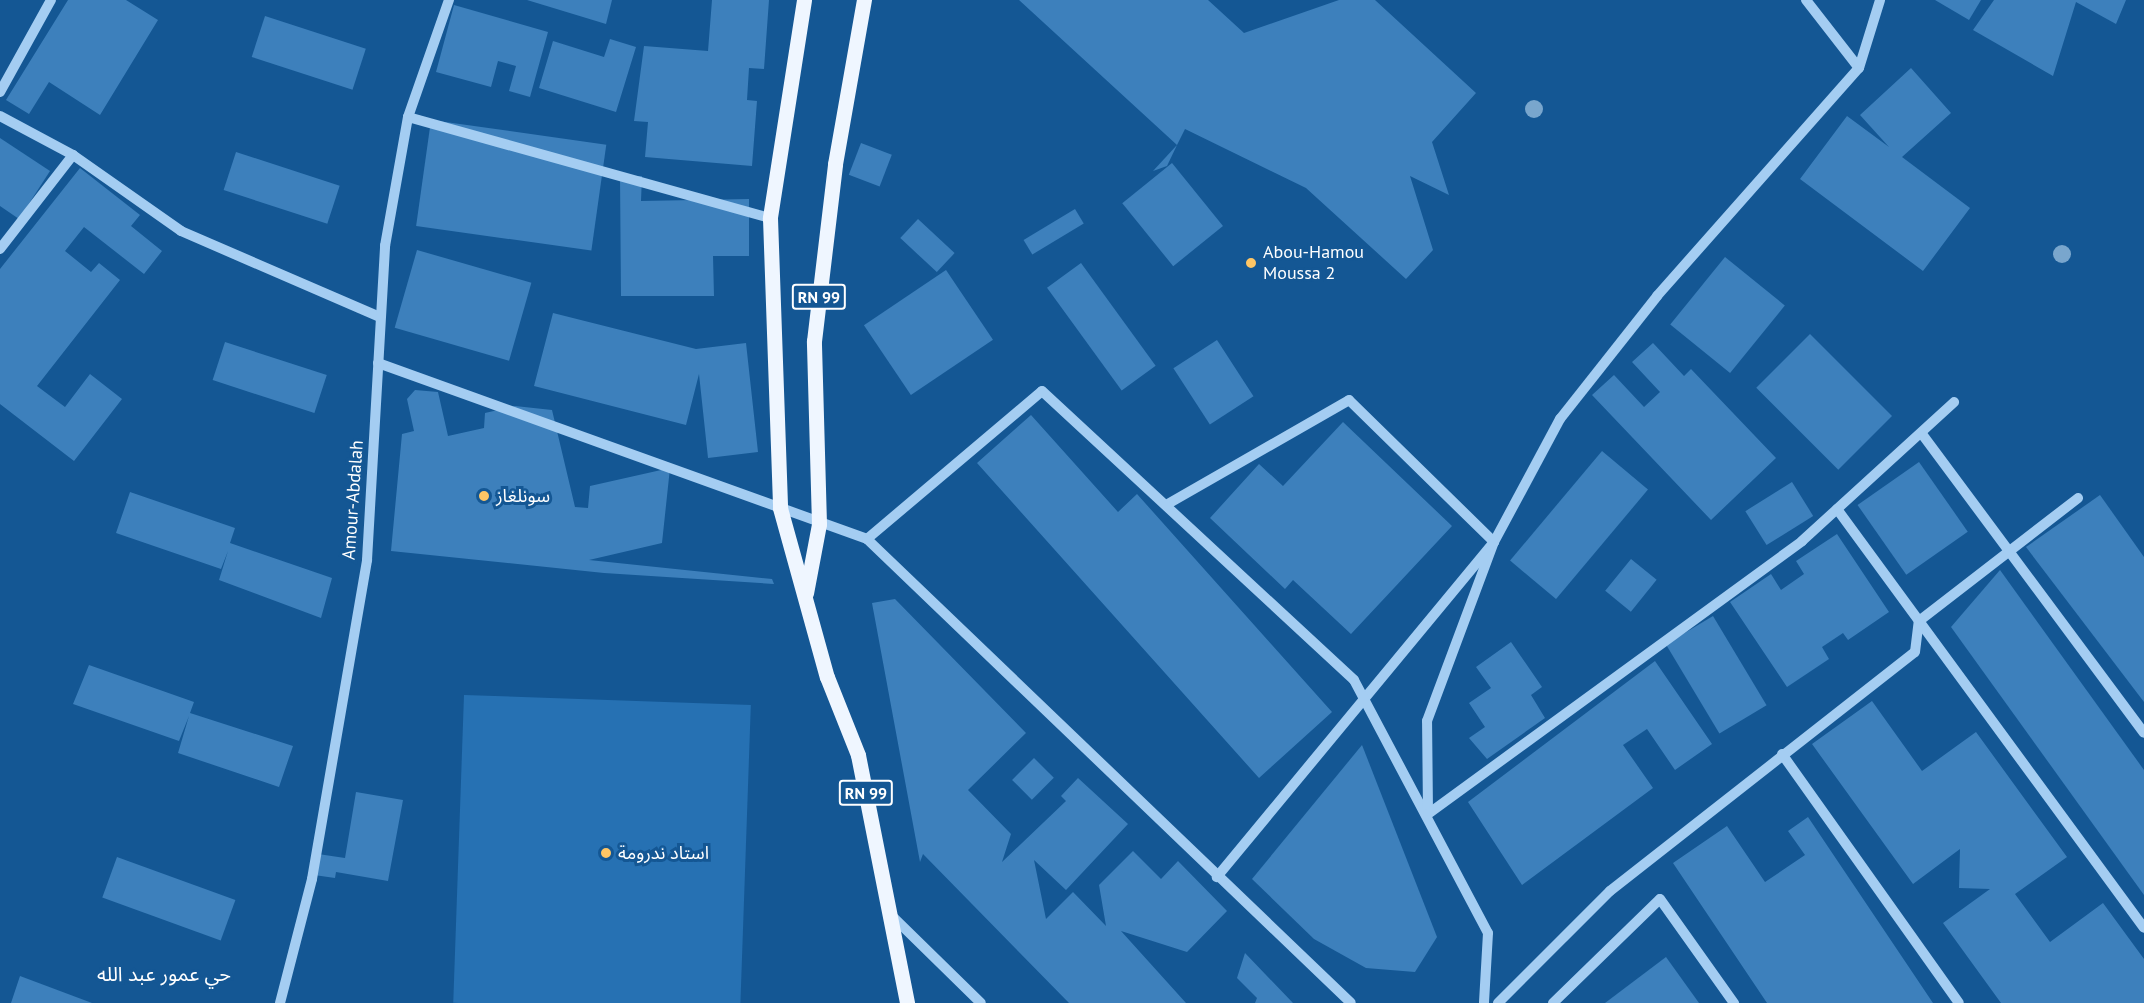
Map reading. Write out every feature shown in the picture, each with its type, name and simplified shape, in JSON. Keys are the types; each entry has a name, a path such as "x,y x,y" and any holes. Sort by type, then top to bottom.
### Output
{"main road":[{"name":"RN 99","path":"804,0 770,218 780,508 827,677 858,755 907,1003"},
{"name":"RN 99","path":"806,596 819,524 814,341 835,164 864,0"}],"street":[{"path":"0,92 51,0"},
{"name":"Amour-Abdalah","path":"280,1003 316,857 367,560 385,246 408,117 449,0"},
{"path":"1806,0 1858,68"},
{"path":"1428,814 1428,721 1494,542 1560,419 1658,296 1858,68 1880,0"},
{"path":"0,116 73,155 181,231 381,317"},
{"path":"408,117 770,218"},
{"path":"0,249 73,155"},
{"path":"378,363 819,524 867,539 1351,1003"},
{"path":"867,539 1042,391 1353,680 1428,814 1488,933 1484,1003"},
{"path":"1166,505 1349,400 1494,542"},
{"path":"1428,814 1802,540 1922,434 1954,402"},
{"path":"1922,434 2011,550 2144,733"},
{"path":"1498,1003 1610,891 1915,652 1919,621 2078,498"},
{"path":"1837,509 2144,928"},
{"path":"1217,877 1365,703 1494,542"},
{"path":"1782,754 1959,1003"},
{"path":"1553,1003 1660,899 1734,1003"},
{"path":"890,914 981,1003"},
{"path":"1507,994 1514,1003"}],"shaded area":[{"name":"استاد ندرومة","path":"464,695 751,705 740,1003 453,1003"}],"building":[{"path":"68,0 126,0 158,20 100,115 49,82 29,114 6,100"},
{"path":"527,0 612,0 606,24"},
{"path":"712,0 769,0 764,69 749,68 747,100 757,101 752,166 645,157 648,122 634,121 644,46 708,51"},
{"path":"1019,0 1208,0 1244,33 1339,0 1375,0 1476,93 1432,142 1449,195 1410,176 1433,250 1406,279 1306,188 1185,129 1177,145"},
{"path":"1935,0 1981,0 1969,20"},
{"path":"1994,0 2126,0 2116,24 2076,2 2053,76 1973,30"},
{"path":"454,5 548,32 530,97 509,91 516,66 498,61 491,87 436,72"},
{"path":"265,16 366,49 353,90 252,57"},
{"path":"610,39 636,47 616,112 539,88 553,41 604,57"},
{"path":"1911,68 1951,113 1902,157 1970,208 1923,271 1800,179 1847,116 1889,147 1860,115"},
{"path":"431,120 606,145 591,251 416,226"},
{"path":"0,138 50,171 19,219 0,206"},
{"path":"861,143 892,155 880,187 849,175"},
{"path":"1177,145 1167,166 1153,171"},
{"path":"236,152 340,186 327,224 224,190"},
{"path":"1172,163 1223,226 1173,266 1122,203"},
{"path":"80,168 140,215 131,226 162,251 144,274 84,227 65,251 91,272 99,263 120,280 37,386 65,407 90,374 122,399 74,461 0,404 0,269"},
{"path":"620,176 642,176 641,201 749,199 749,256 713,256 714,296 621,296"},
{"path":"1075,209 1084,224 1032,254 1024,240"},
{"path":"918,219 955,253 937,272 900,238"},
{"path":"417,250 531,283 509,361 395,328"},
{"path":"1725,257 1785,305 1730,373 1670,325"},
{"path":"1081,263 1156,366 1122,390 1047,288"},
{"path":"946,270 993,340 911,395 864,325"},
{"path":"553,313 696,349 746,343 758,452 708,458 699,374 686,425 534,386"},
{"path":"1810,334 1892,416 1838,470 1756,388"},
{"path":"1217,340 1253,396 1210,425 1173,368"},
{"path":"225,342 327,375 314,413 213,380"},
{"path":"1653,343 1684,376 1691,369 1776,458 1711,520 1592,395 1614,375 1644,407 1660,392 1632,362"},
{"name":"سونلغاز","path":"415,390 438,392 448,436 484,428 485,413 515,406 552,410 575,507 588,508 590,486 670,468 662,543 589,560 772,579 774,584 604,573 391,551 402,434 414,431 407,399"},
{"path":"1031,415 1118,512 1137,494 1332,712 1259,778 977,463"},
{"path":"1343,422 1452,526 1351,634 1293,580 1285,589 1210,518 1259,464 1283,486"},
{"path":"1602,451 1648,490 1556,599 1510,561"},
{"path":"1919,462 1968,532 1906,575 1858,505"},
{"path":"1792,482 1813,516 1767,545 1745,511"},
{"path":"130,492 235,528 230,543 332,578 321,618 219,580 228,551 221,569 116,533"},
{"path":"2100,495 2144,557 2144,702 2026,547"},
{"path":"1837,534 1889,612 1848,640 1843,633 1822,647 1829,659 1787,687 1730,602 1771,574 1781,590 1804,574 1796,561"},
{"path":"1631,559 1657,580 1631,612 1605,591"},
{"path":"2000,570 2144,770 2144,895 1951,627"},
{"path":"895,599 1026,733 968,790 1011,834 1002,862 1066,801 1061,796 1078,778 1128,824 1066,890 1034,860 1046,919 1073,892 1106,926 1099,885 1133,851 1161,879 1178,861 1227,911 1187,952 1121,931 1186,1003 1069,1003 923,854 920,862 872,603"},
{"path":"1713,616 1767,705 1719,733 1666,644"},
{"path":"1511,642 1542,687 1531,695 1545,718 1487,759 1469,738 1485,727 1469,703 1491,688 1476,667"},
{"path":"1655,661 1712,744 1675,770 1647,729 1623,745 1653,788 1522,885 1468,802"},
{"path":"89,665 194,702 190,713 293,746 279,787 178,753 189,716 179,741 73,704"},
{"path":"1872,701 1922,771 1976,732 2067,857 2015,894 2050,942 2103,903 2144,959 2144,1003 2001,1003 1943,923 1990,889 1959,888 1960,849 1913,884 1812,744"},
{"path":"1362,745 1437,937 1415,972 1366,968 1314,939 1252,879"},
{"path":"1034,758 1054,778 1032,800 1012,780"},
{"path":"356,792 403,800 388,881 336,872 335,878 314,875 318,854 345,858"},
{"path":"1808,817 1933,1003 1767,1003 1673,863 1727,826 1765,882 1805,855 1788,831"},
{"path":"117,857 235,900 221,941 102,897"},
{"path":"1245,953 1293,1003 1255,1003 1257,998 1237,978"},
{"path":"1666,957 1699,1003 1605,1003"},
{"path":"20,976 92,1003 11,1003"}],"place":[{"name":"Abou-Hamou Moussa 2","path":"1251,263"},
{"name":"سونلغاز","path":"484,496"},
{"name":"استاد ندرومة","path":"606,853"}],"district":[{"name":"حي عمور عبد الله","path":"164,974"}]}
